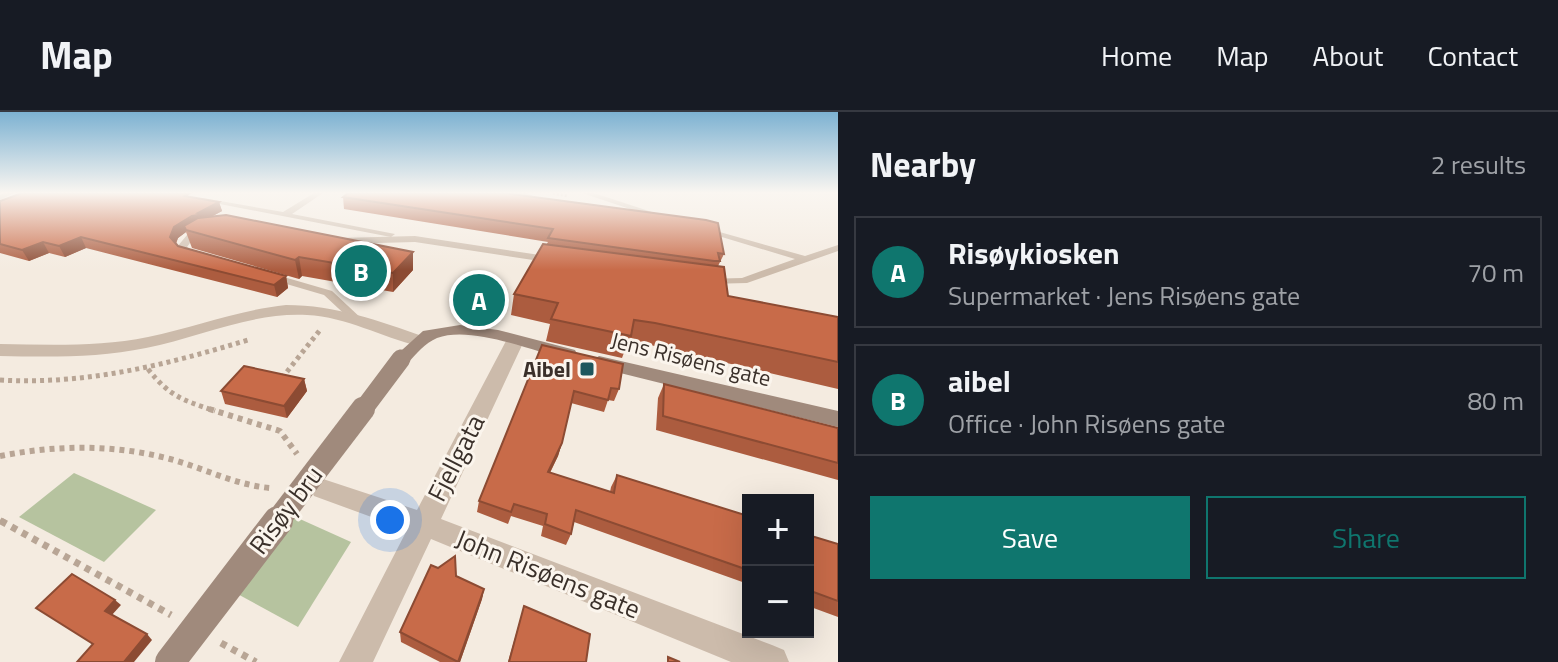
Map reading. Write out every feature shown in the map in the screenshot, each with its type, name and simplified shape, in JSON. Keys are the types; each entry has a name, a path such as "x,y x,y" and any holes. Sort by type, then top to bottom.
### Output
{"main road":[{"name":"Jens Risøens gate","path":"410,350 440,331 460,330 838,419"},
{"name":"Risøy bru","path":"170,662 410,350"}],"street":[{"path":"0,350 104,350 280,310 312,310 357,320 410,350"},
{"name":"Fjellgata","path":"356,662 515,341"},
{"name":"John Risøens gate","path":"323,489 423,524 772,662"}],"lane":[{"path":"310,219 562,262"},
{"path":"203,259 187,253 182,247 184,241 200,231 218,227"},
{"path":"701,228 804,259"},
{"path":"325,241 415,239"},
{"path":"693,279 743,281 838,248"},
{"path":"255,272 328,293 357,320"}],"path":[{"path":"281,379 320,330"},
{"path":"148,369 164,389 178,399 280,431 323,489"},
{"path":"0,456 42,448 111,448 169,459 262,487 323,489"},
{"path":"0,520 175,617"},
{"path":"215,640 256,662"}],"green space":[{"path":"74,473 156,510 104,562 19,517"},
{"path":"291,515 351,542 298,627 232,591"}],"building":[{"path":"0,219 188,219 174,227 170,237 178,246 286,276 274,285 81,237 59,246 43,242 22,250 0,244"},
{"path":"197,219 245,219 413,252 393,273 299,257 295,260 186,230 184,226"},
{"path":"485,219 706,220 718,223 724,254 718,253 720,261 714,261 548,238 553,229"},
{"path":"543,244 724,267 728,296 838,317 838,362 655,323 634,320 631,336 551,319 558,303 514,294"},
{"path":"542,345 623,364 619,389 611,388 608,400 574,391 562,443 548,472 614,493 617,475 742,514 742,568 576,510 571,534 545,524 547,514 514,504 511,512 479,501"},
{"path":"244,366 304,379 284,406 221,391"},
{"path":"664,384 838,428 838,463 663,416"},
{"path":"814,537 838,544 838,601 814,592"},
{"path":"455,556 456,576 484,589 458,662 400,632 431,565 438,568"},
{"path":"72,574 115,600 105,611 147,634 124,662 77,662 93,644 36,608"},
{"path":"524,606 590,634 586,662 509,662"}],"place":[{"name":"aibel","path":"361,271"},
{"name":"Risøykiosken","path":"479,300"},
{"name":"Aibel","path":"587,369"}]}
